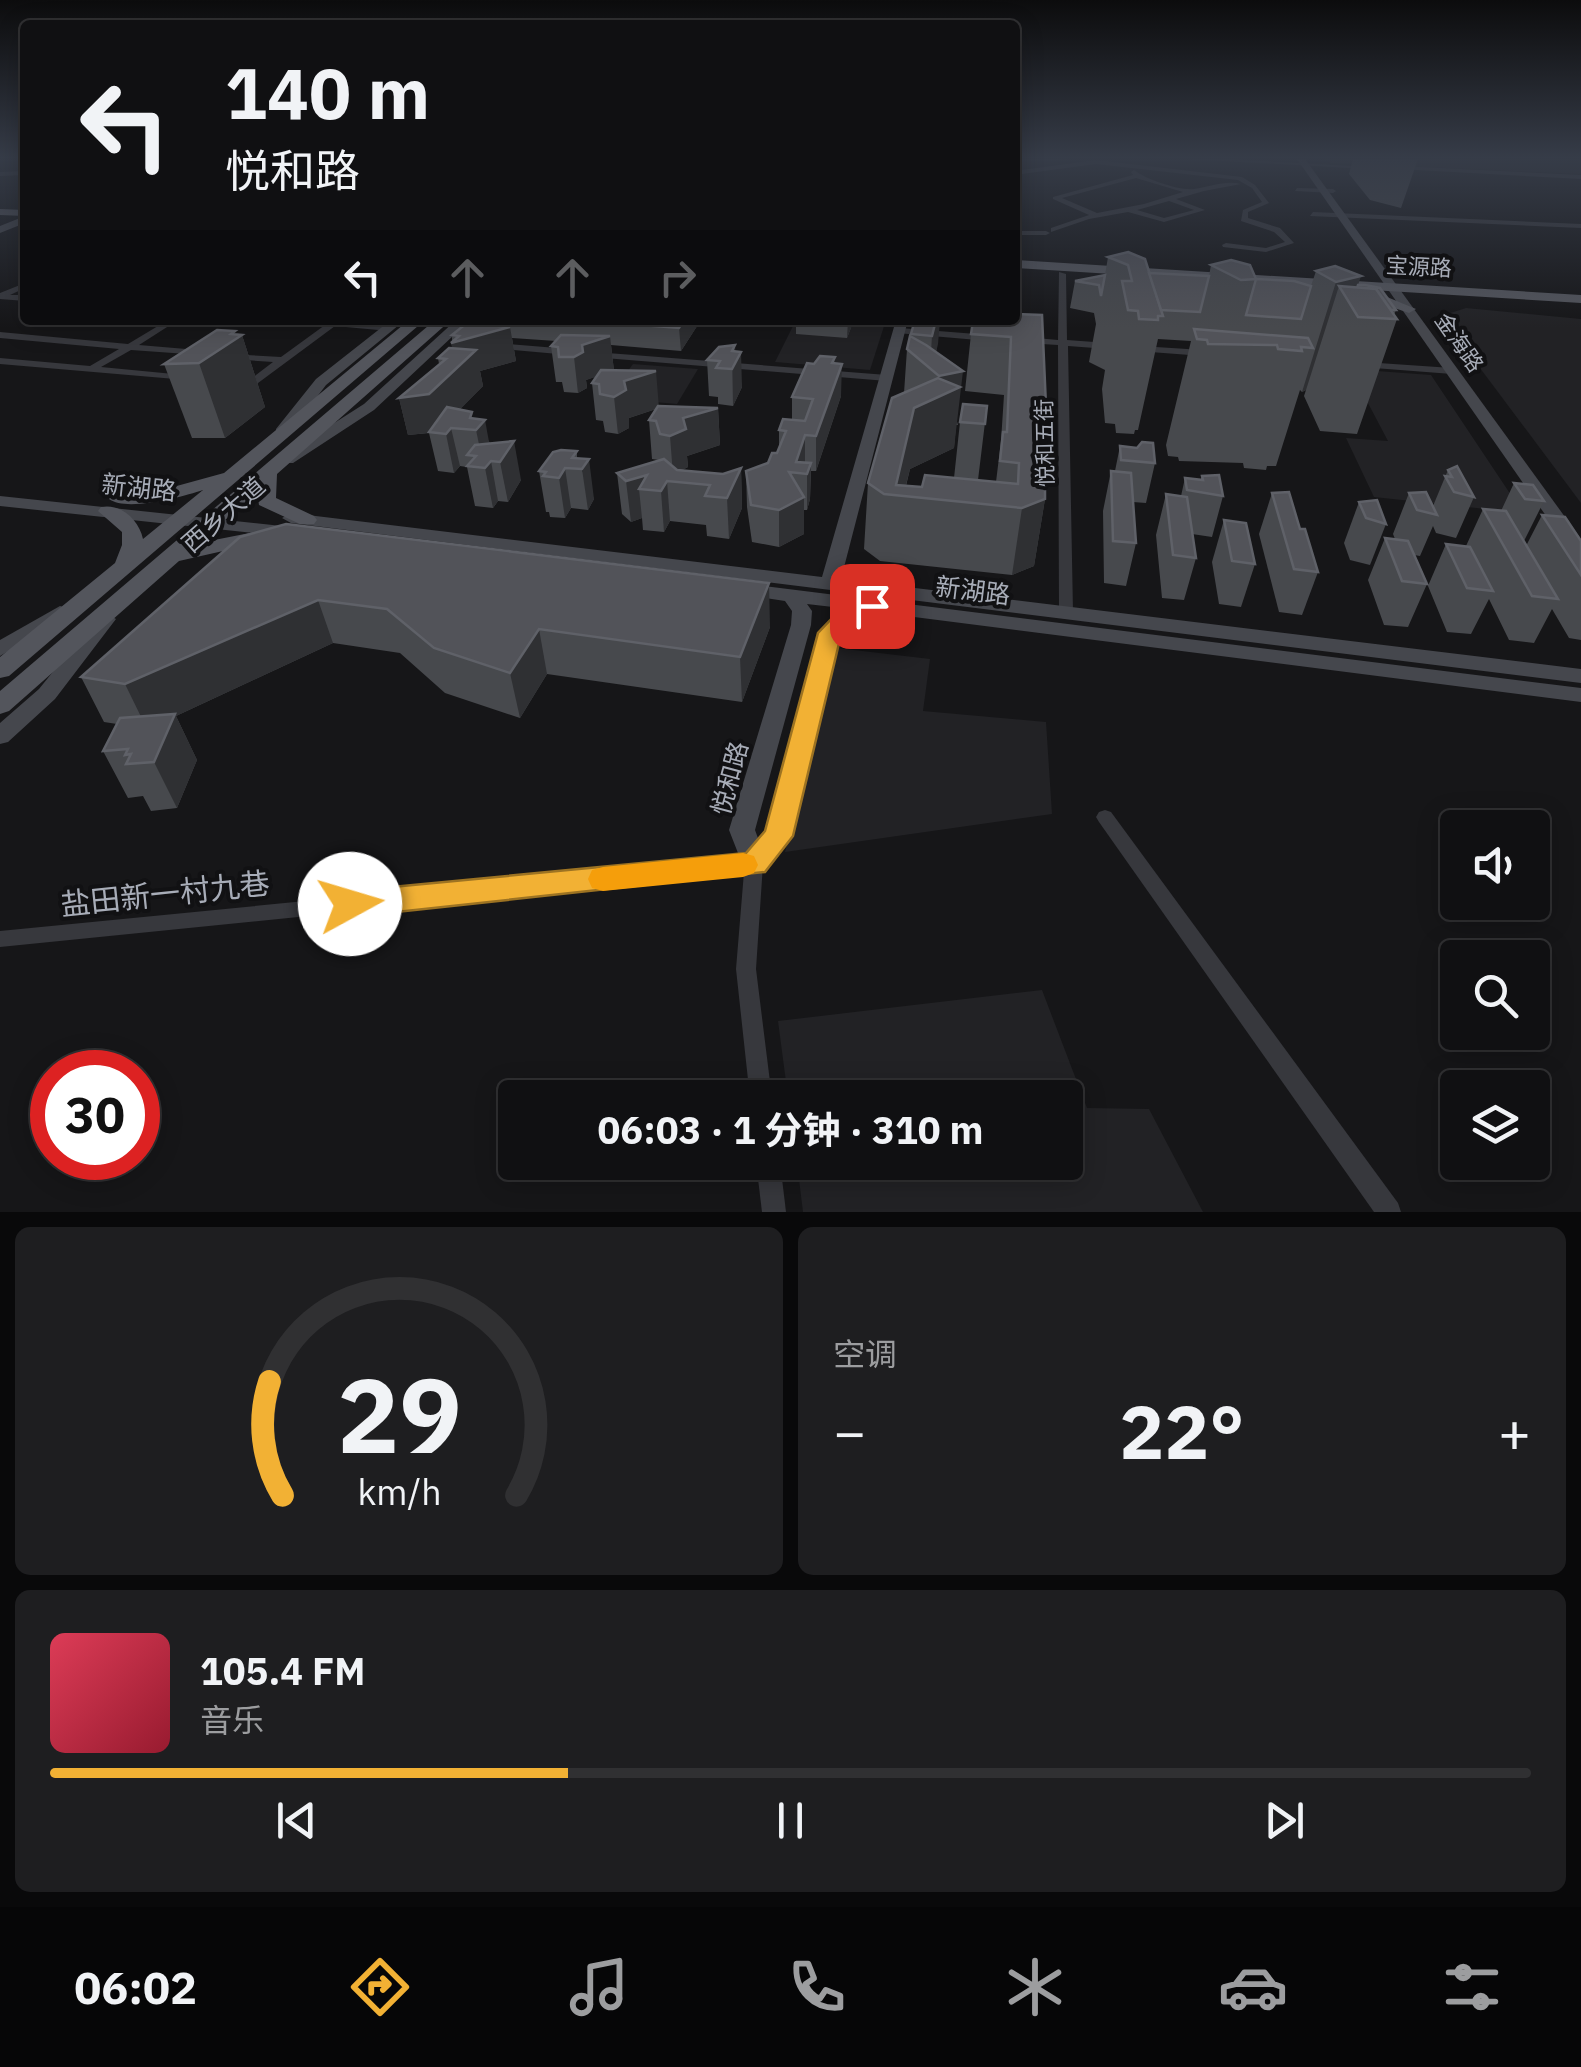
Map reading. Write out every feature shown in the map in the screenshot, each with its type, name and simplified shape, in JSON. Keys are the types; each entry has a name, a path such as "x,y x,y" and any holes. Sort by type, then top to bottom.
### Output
{"main road":[{"name":"宝源路","path":"1020,268 1581,302"},
{"name":"宝源路","path":"1020,269 1335,287"},
{"path":"1335,287 1380,298 1401,292 1430,303 1464,295"},
{"name":"西乡大道","path":"0,670 412,325"},
{"name":"西乡大道","path":"0,705 438,325"},
{"path":"104,583 131,552 134,536 113,505 187,490 246,464"},
{"path":"273,470 266,501 301,526"},
{"path":"152,576 216,544 301,526"}],"street":[{"path":"1020,233 1050,231 1093,216"},
{"path":"1146,216 1158,220 1177,216"},
{"path":"1226,245 1266,250 1290,243 1277,230 1244,216"},
{"name":"金海路","path":"1346,216 1581,529"},
{"path":"1376,216 1581,226"},
{"name":"悦和五街","path":"1062,274 1066,612"},
{"path":"20,286 0,296 20,298"},
{"name":"金海路","path":"1401,292 1452,371 1581,552"},
{"path":"91,369 166,325"},
{"path":"220,381 250,384 330,325"},
{"path":"276,439 321,382 393,325"},
{"path":"273,470 368,407 459,325"},
{"path":"830,584 901,326 1219,354"},
{"path":"0,335 282,360"},
{"path":"440,342 460,344"},
{"path":"479,345 887,378"},
{"path":"0,361 196,379"},
{"path":"1355,364 1452,371"},
{"name":"新湖路","path":"0,489 113,505 830,584 1581,676"},
{"name":"新湖路","path":"0,501 113,505"},
{"name":"新湖路","path":"301,526 872,606 1581,695"},
{"path":"0,649 104,583"},
{"name":"悦和路","path":"754,864 742,830 801,625 802,610 791,595"},
{"path":"0,736 47,694 118,604"},
{"path":"759,1080 746,970 754,864 778,836 830,633 844,619 872,606"},
{"path":"1105,817 1389,1212"},
{"name":"盐田新一村九巷","path":"0,940 754,864"},
{"path":"770,1180 774,1212"}],"shaded area":[{"path":"1466,308 1581,319 1581,503 1441,316"},
{"path":"794,325 884,325 870,370 775,362"},
{"path":"633,364 698,369 677,404 608,398"},
{"path":"1350,369 1431,375 1523,513 1374,497 1346,438 1388,441"},
{"path":"837,648 930,659 923,711 1046,722 1052,814 785,852"},
{"path":"1042,990 1076,1080 786,1080 778,1021"},
{"path":"1083,1098 1087,1108 1149,1109 1203,1212 803,1212 799,1180 1083,1180"}],"building":[{"path":"1128,252 1145,259 1163,316 1158,316 1158,320 1139,319 1138,311 1128,310 1122,281 1132,281 1128,265 1108,257"},
{"path":"1231,260 1250,265 1256,279 1241,280 1211,265"},
{"path":"1335,266 1361,276 1336,282 1316,271"},
{"path":"1149,273 1209,276 1200,312 1161,310"},
{"path":"1105,275 1101,296 1099,285 1075,281"},
{"path":"1256,279 1311,286 1301,319 1246,315"},
{"path":"1339,286 1376,289 1397,319 1358,317"},
{"path":"1357,288 1380,288 1396,310 1391,310 1376,289"},
{"path":"1020,314 1042,315 1047,429 1035,428 1034,448 1041,449 1041,467 1045,467 1045,499 1022,508 884,494 868,483 892,398 938,378 960,387 914,408 896,485 922,487 925,475 1018,484 1019,463 1000,461 1003,432 1007,432 1011,337 971,334 972,325 1020,325"},
{"path":"464,325 510,327 451,343 459,336 452,335"},
{"path":"914,325 935,325 932,336 911,334"},
{"path":"1194,329 1308,338 1313,348 1301,347 1302,351 1278,349 1277,345 1208,344 1207,340 1197,339"},
{"path":"217,330 242,335 199,363 164,364"},
{"path":"561,335 610,336 582,345 583,352 574,357 559,357 558,347 551,346"},
{"path":"910,336 963,371 939,376 907,349"},
{"path":"735,345 732,351 741,352 732,369 716,368 720,361 707,360 719,347"},
{"path":"449,348 476,350 429,394 399,398 446,359 438,358"},
{"path":"820,356 835,357 832,363 842,364 816,436 805,435 796,462 811,463 807,474 789,472 804,497 779,510 751,505 746,471 768,463 772,453 777,453 786,431 779,430 783,419 805,421 813,399 792,397 807,363 814,364"},
{"path":"601,370 656,371 624,381 626,390 614,397 600,394 599,384 592,383"},
{"path":"963,404 987,406 985,424 960,422"},
{"path":"658,406 718,408 683,418 686,429 670,436 660,434 656,421 649,420"},
{"path":"447,407 472,412 470,418 485,420 476,430 451,428 446,434 429,432"},
{"path":"514,441 500,462 491,461 485,468 467,466 476,456 467,455 475,445"},
{"path":"1142,442 1153,443 1155,463 1121,460 1120,446 1137,448"},
{"path":"577,451 572,458 589,459 582,469 565,468 559,478 543,476 546,472 539,471 553,452"},
{"path":"664,459 677,470 723,474 741,468 727,498 705,496 710,485 667,481 661,491 639,489 647,475 626,481 617,473"},
{"path":"1457,466 1474,497 1454,492 1445,476 1452,477 1448,470"},
{"path":"1111,471 1131,473 1136,543 1113,541"},
{"path":"1219,475 1223,496 1187,490 1185,478 1203,480 1202,476"},
{"path":"1514,483 1533,485 1544,501 1525,499"},
{"path":"1289,492 1318,572 1294,569 1272,493"},
{"path":"1426,492 1437,515 1417,510 1409,493"},
{"path":"1166,494 1187,497 1196,558 1173,555"},
{"path":"1377,500 1386,524 1366,518 1359,502"},
{"path":"1483,509 1506,511 1558,599 1532,596"},
{"path":"1542,515 1565,517 1581,541 1581,575"},
{"path":"1224,520 1246,523 1255,564 1232,561"},
{"path":"286,524 769,583 740,657 539,629 510,673 434,648 387,609 318,600 125,684 81,677 240,537"},
{"path":"1385,538 1408,541 1427,584 1402,581"},
{"path":"1446,544 1470,547 1493,591 1467,588"},
{"path":"175,714 154,762 126,764 131,754 125,755 128,749 103,751 120,718"}],"slow traffic":[{"path":"603,879 743,865"}],"route":[{"path":"350,904 754,864 778,836 832,628 872,606"}]}
